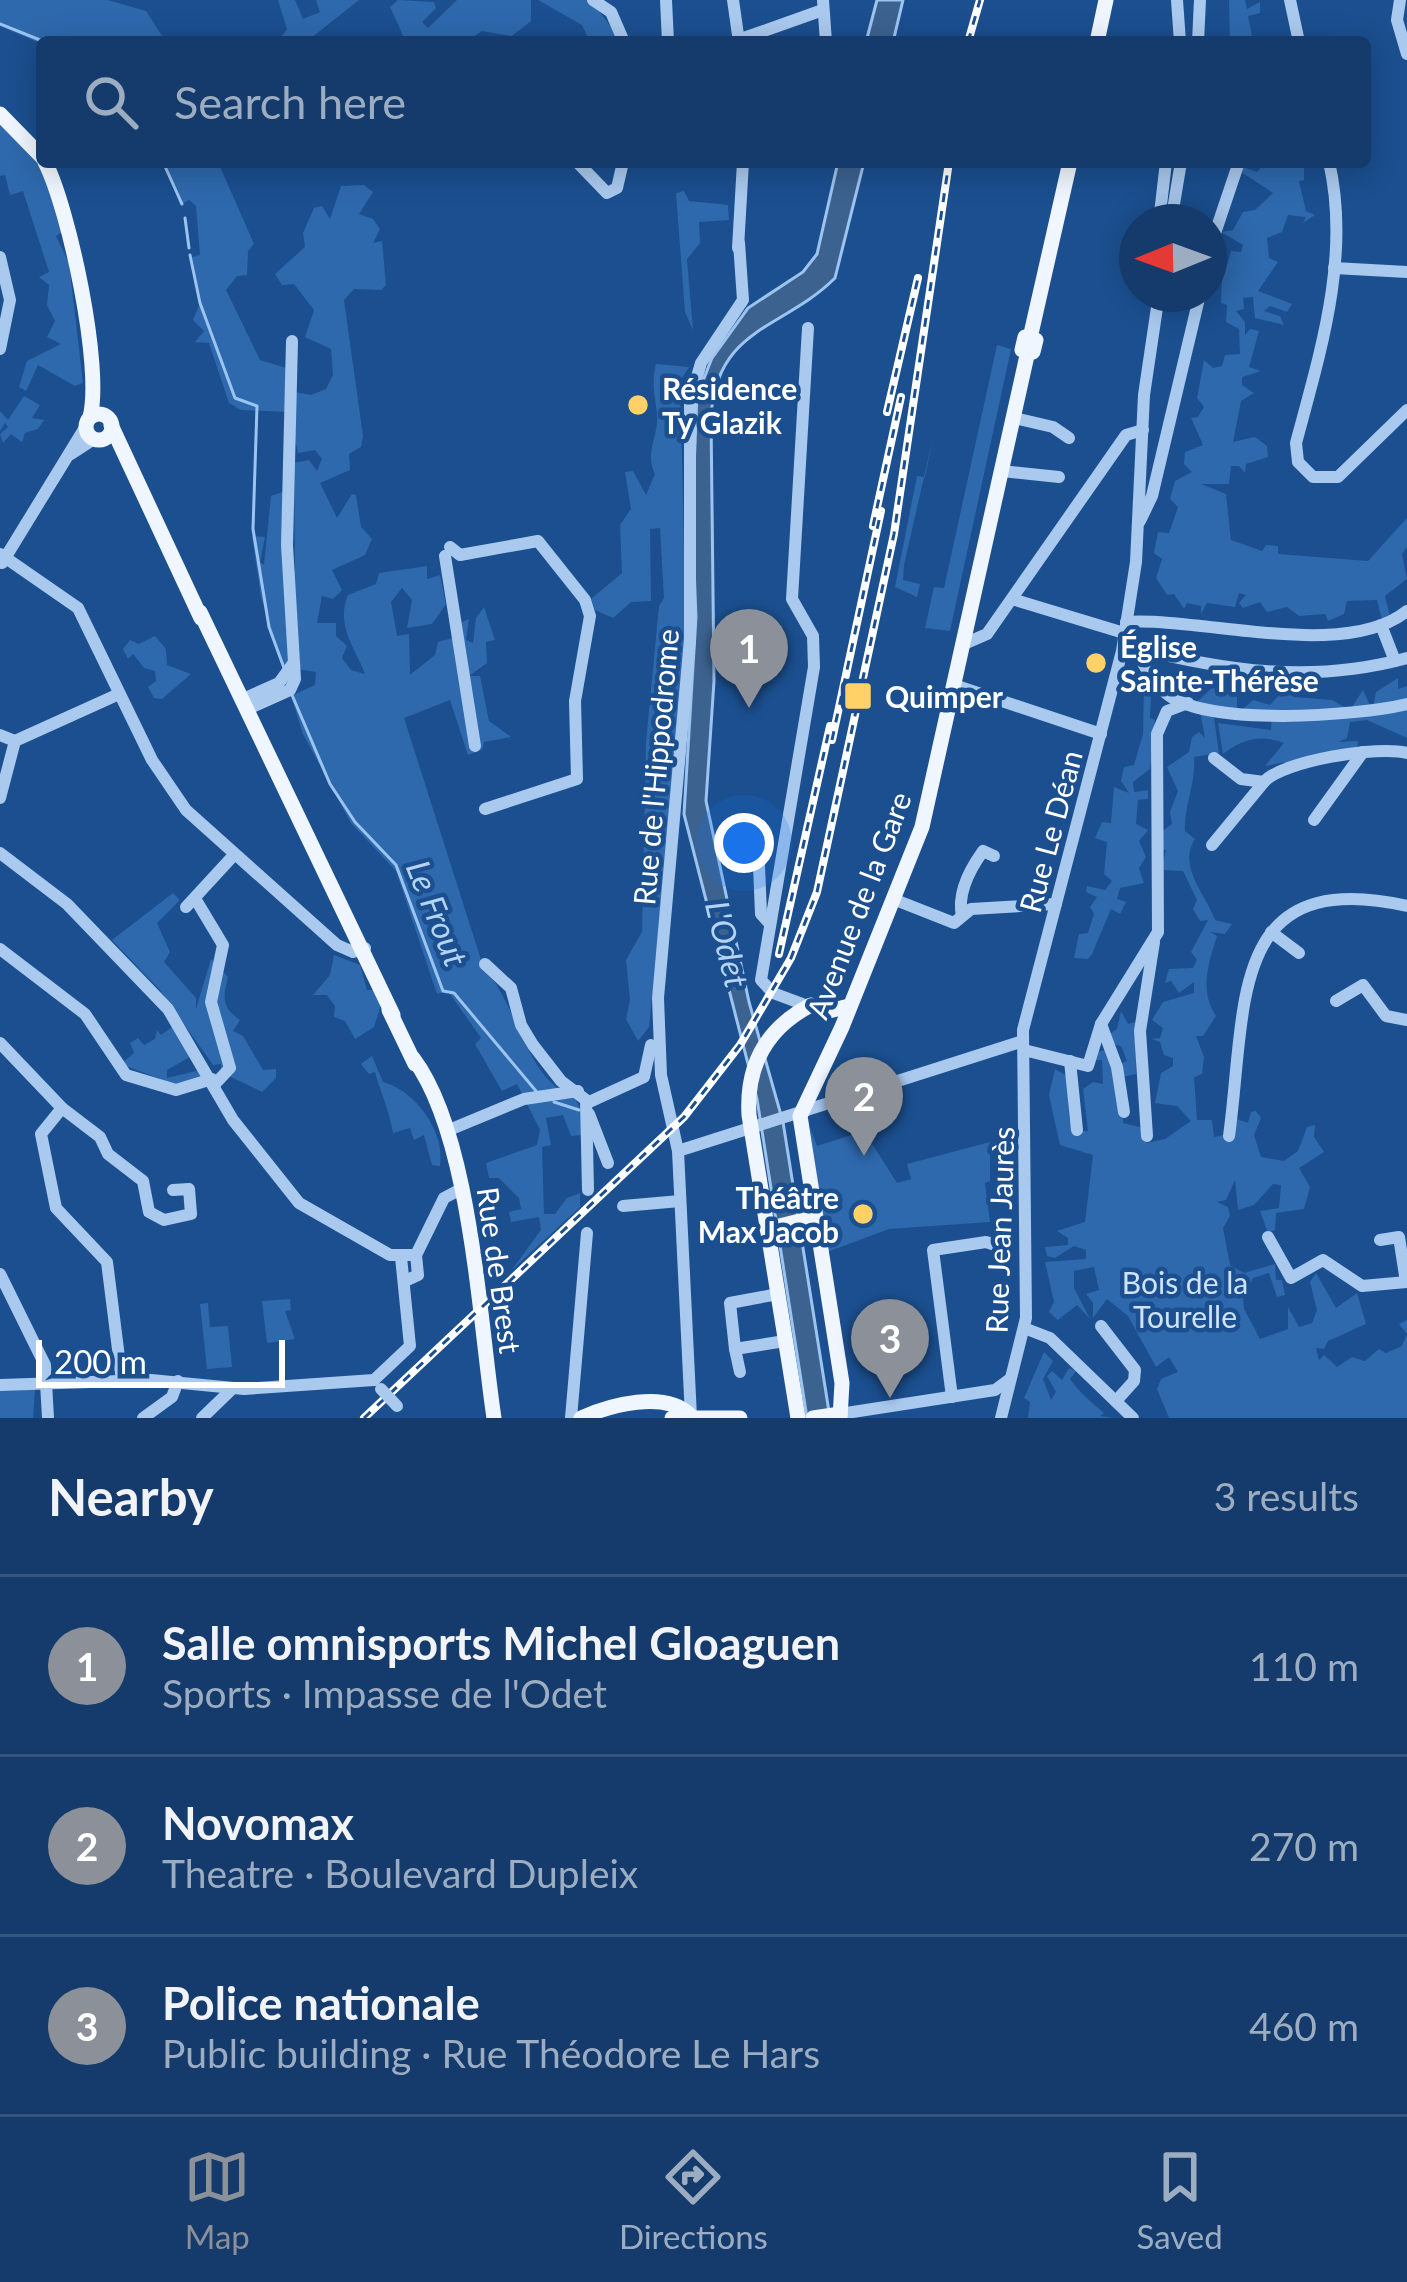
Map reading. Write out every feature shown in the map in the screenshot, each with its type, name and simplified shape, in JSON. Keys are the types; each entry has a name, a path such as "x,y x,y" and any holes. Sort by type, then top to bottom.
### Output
{"main road":[{"path":"1098,36 1106,0"},
{"path":"0,114 36,153"},
{"path":"46,168 69,230 98,428"},
{"name":"Avenue de la Gare","path":"804,1109 922,826 1069,168"},
{"name":"Rue de Brest","path":"98,428 126,461 448,1130 494,1418"},
{"path":"798,1418 751,1077 764,1045 792,1015 808,1006 829,1012 849,1006"},
{"path":"804,1109 800,1123 807,1219 841,1378 831,1416"},
{"path":"772,1226 807,1219"},
{"path":"581,1418 644,1404 675,1405 691,1417"},
{"path":"672,1418 740,1418"}],"street":[{"path":"593,0 611,12 621,36"},
{"path":"666,0 668,36"},
{"path":"735,0 739,36"},
{"path":"1178,0 1180,36"},
{"path":"1198,36 1200,0"},
{"path":"1290,0 1298,36"},
{"path":"1400,0 1397,20 1407,54"},
{"path":"751,36 821,6 825,36"},
{"path":"582,168 601,190 610,193 617,188 622,168"},
{"name":"Rue de l'Hippodrome","path":"691,1417 678,1151 667,1116 658,1010 690,639 686,497 692,385 745,292 739,243 743,168"},
{"path":"1161,204 1165,168"},
{"path":"1175,204 1180,168"},
{"path":"1225,204 1238,168"},
{"path":"1330,168 1336,204 1334,268 1297,443 1298,462 1313,477 1338,477 1407,410"},
{"path":"0,257 10,300 0,349"},
{"path":"1334,268 1407,272"},
{"path":"1139,521 1143,430 1157,312"},
{"path":"1139,521 1152,496 1196,312"},
{"path":"808,328 803,344 791,596 813,636 814,653 761,980 786,998 808,1006"},
{"path":"247,707 292,688 287,545 292,341"},
{"path":"1014,418 1054,427 1070,438"},
{"path":"98,428 70,455 3,560 78,608 166,784 233,856 337,945 362,949"},
{"path":"964,644 983,639 1126,435 1143,430"},
{"path":"1003,471 1059,477"},
{"name":"Rue Le Déan","path":"1024,1046 1056,904 1129,631 1139,521"},
{"path":"475,746 447,551 460,555 538,541 585,600 590,616 577,682 577,779 485,808"},
{"path":"1012,599 1129,631 1232,670 1351,672 1401,660 1382,626"},
{"path":"1129,631 1340,636 1382,626 1407,611"},
{"path":"1129,631 1163,691 1188,703 1315,716 1359,715 1407,704"},
{"path":"954,685 1102,734"},
{"path":"0,735 15,741 119,694"},
{"path":"1147,1136 1140,1030 1158,922 1156,734 1167,710 1188,703"},
{"path":"0,798 15,741"},
{"path":"1212,845 1277,770 1363,752 1407,753"},
{"path":"1314,820 1363,752"},
{"path":"1214,758 1241,779 1264,782"},
{"path":"962,916 962,893 974,864 983,851 994,856"},
{"path":"0,853 68,904 151,990 214,1082 233,1120 299,1203 401,1257 416,1255"},
{"path":"2,954 89,1018 126,1075 176,1090 214,1082 230,1068 211,1003 223,942 191,903 233,856"},
{"path":"759,866 761,914 770,924"},
{"path":"1228,1136 1253,970 1270,932 1289,913 1323,897 1356,896 1407,906"},
{"path":"893,899 951,922 975,909 1056,904"},
{"path":"1270,932 1299,953"},
{"path":"678,1151 804,1109 1024,1046 1088,1066 1101,1024 1153,940"},
{"path":"485,964 511,988 528,1038 561,1081 585,1098 608,1163"},
{"path":"1336,1001 1364,985 1386,1016 1407,1020"},
{"path":"786,998 792,1015"},
{"path":"448,1130 543,1096 585,1098 644,1077 658,1010"},
{"path":"829,1012 838,1033"},
{"path":"1101,1024 1117,1066 1124,1112"},
{"path":"0,1043 62,1108 143,1181 152,1214 164,1220 191,1214 190,1191 178,1186"},
{"name":"Rue Jean Jaurès","path":"1002,1395 1024,1328 1024,1046"},
{"path":"1070,1060 1077,1130"},
{"path":"585,1098 588,1190"},
{"path":"62,1108 41,1134 53,1204 105,1259 122,1381"},
{"path":"0,1385 122,1381 233,1388 377,1384 410,1346 409,1280 416,1255 444,1198 460,1189"},
{"path":"623,1206 680,1201"},
{"path":"571,1418 587,1233"},
{"path":"1268,1238 1291,1278 1323,1260 1337,1264 1359,1285 1406,1282 1399,1238 1380,1240"},
{"path":"952,1397 933,1250 986,1242 1004,1248"},
{"path":"401,1257 409,1280"},
{"path":"0,1274 43,1360 48,1418"},
{"path":"740,1372 730,1303 778,1294"},
{"path":"1101,1326 1136,1370 1134,1381 1116,1401"},
{"path":"1024,1328 1050,1338 1133,1418"},
{"path":"734,1349 785,1342"},
{"path":"143,1418 172,1397 178,1381"},
{"path":"377,1384 410,1418"},
{"path":"202,1418 233,1388"},
{"path":"831,1416 952,1397 1002,1395 1001,1418"}],"green space":[{"path":"0,0 108,0 146,11 162,36 36,36 36,41 0,26"},
{"path":"278,0 295,0 303,19 320,12 316,0 359,0 314,36 282,36 287,29"},
{"path":"398,0 434,2 436,8 422,22 428,28 457,0 531,0 531,21 512,36 482,31 474,36 403,36 390,7"},
{"path":"538,0 591,0 618,36 587,36 582,25"},
{"path":"1229,0 1245,0 1247,9 1260,2 1260,13 1248,16 1252,36 1230,36"},
{"path":"0,118 36,159 36,168 46,170 62,232 56,236 69,263 83,383 75,386 38,365 26,391 19,387 27,361 61,344 47,337 55,321 47,305 49,285 39,277 49,272 23,191 10,195 5,175 0,176"},
{"path":"166,168 221,168 254,244 248,251 247,275 237,276 226,290 260,360 290,369 289,391 311,395 326,389 333,375 331,349 305,337 314,310 294,284 282,285 275,274 305,247 303,233 314,208 322,206 330,219 341,186 364,185 373,192 359,214 373,219 380,229 373,243 382,241 386,285 381,290 354,289 344,300 361,447 349,454 350,470 320,483 337,518 352,494 356,495 361,527 372,539 365,555 332,570 342,590 333,599 322,596 317,623 336,623 336,636 347,646 342,658 351,670 365,674 345,627 348,595 376,584 379,573 427,566 427,579 440,575 446,604 432,624 407,628 412,600 402,588 391,602 397,636 409,634 410,675 435,655 438,642 460,636 462,622 469,619 466,640 473,643 476,618 484,607 495,640 486,642 487,663 469,676 480,676 489,721 511,737 484,742 482,750 468,755 450,700 404,718 484,969 544,1075 573,1095 582,1112 582,1135 571,1136 563,1115 546,1118 551,1145 542,1147 544,1214 555,1214 567,1198 580,1193 580,1207 511,1271 541,1230 539,1217 511,1222 509,1212 521,1209 519,1198 499,1178 489,1178 486,1163 537,1145 540,1130 517,1084 502,1091 475,1044 481,1038 448,991 437,994 396,871 351,823 303,734 291,696 315,685 316,672 283,667 261,597 252,536 265,537 260,562 264,565 271,496 285,491 287,576 295,570 294,463 309,460 317,471 322,459 315,450 298,453 289,412 241,410 229,403 209,343 195,342 204,331 193,320 201,301 192,257 200,255 196,206 189,200 180,205"},
{"path":"1246,168 1257,172 1260,168 1304,168 1304,180 1299,181 1306,211 1315,215 1303,223 1306,217 1288,215 1282,232 1267,238 1269,258 1278,262 1258,291 1292,304 1287,312 1270,306 1264,311 1280,316 1284,325 1255,318 1253,297 1243,298 1244,309 1236,311 1245,322 1245,335 1250,329 1259,331 1249,367 1261,371 1242,377 1242,385 1254,393 1241,401 1233,442 1255,437 1267,446 1268,457 1246,464 1245,473 1231,466 1229,484 1201,484 1226,494 1231,540 1262,551 1266,545 1278,546 1278,554 1368,561 1407,518 1407,547 1402,554 1407,579 1385,596 1390,616 1382,620 1377,600 1347,601 1344,614 1328,621 1325,614 1299,616 1287,607 1267,612 1260,602 1243,608 1239,603 1246,595 1239,593 1235,607 1207,603 1201,614 1201,606 1187,603 1184,609 1156,578 1162,559 1154,553 1158,532 1169,533 1178,507 1170,499 1175,481 1192,472 1184,464 1185,452 1203,445 1191,418 1198,417 1204,407 1197,398 1204,360 1213,368 1222,366 1225,355 1240,354 1239,329 1226,322 1227,265 1231,251 1241,252 1243,245 1227,231 1233,230 1243,212 1255,210 1273,193 1241,172"},
{"path":"684,191 689,201 728,205 729,220 699,222 700,243 687,259 693,330 685,312 676,193"},
{"path":"997,345 1011,349 950,631 925,628 934,587 944,588"},
{"path":"656,364 689,367 675,389 681,409 686,644 649,1027 638,1041 626,1019 630,1000 626,960 642,932 646,742 659,606 664,598 660,528 650,529 651,601 631,602 613,618 595,610 591,599 622,573 620,525 631,509 625,472 633,471 646,495 655,474 651,459 657,422"},
{"path":"24,396 40,405 32,418 44,420 38,429 25,433 22,442 11,434 3,443 0,434 8,427 5,423 0,431 0,411 8,420"},
{"path":"917,476 924,477 903,580 920,584 917,597 895,587"},
{"path":"155,636 166,649 167,665 191,674 162,699 154,698 148,687 156,681 155,671 144,668 133,654 128,659 123,649 130,640 139,644"},
{"path":"1398,678 1398,689 1407,686 1407,738 1367,720 1350,722 1347,738 1338,742 1358,741 1357,748 1265,766 1284,743 1252,739 1223,754 1218,723 1271,730 1272,712 1243,709 1253,700 1270,705 1288,685 1294,697 1332,700 1350,710 1363,690 1373,712 1388,709 1388,702 1373,707 1376,692"},
{"path":"1144,683 1151,697 1150,718 1155,720 1150,769 1133,782 1134,792 1148,790 1148,799 1138,800 1136,824 1148,830 1139,841 1146,857 1139,868 1144,883 1120,888 1117,899 1126,902 1120,914 1111,909 1088,959 1074,958 1079,934 1088,933 1094,914 1090,907 1097,897 1086,892 1087,886 1105,890 1112,881 1104,874 1107,842 1095,838 1102,822 1111,823 1114,787 1129,793 1121,781 1124,767 1134,765 1143,734"},
{"name":"Bois de la Tourelle","path":"1215,685 1227,686 1229,696 1237,697 1237,708 1213,711 1219,753 1194,757 1185,831 1195,839 1190,849 1191,870 1215,920 1232,924 1225,934 1210,932 1217,936 1207,988 1216,1016 1203,1036 1196,1036 1204,1057 1202,1074 1194,1077 1197,1120 1212,1120 1214,1137 1229,1134 1234,1118 1248,1123 1251,1112 1256,1111 1261,1118 1254,1135 1261,1157 1284,1161 1298,1151 1307,1127 1315,1125 1314,1137 1324,1152 1299,1168 1310,1187 1304,1209 1276,1213 1275,1230 1268,1233 1260,1211 1279,1208 1281,1185 1273,1184 1254,1205 1238,1210 1235,1180 1226,1200 1217,1202 1228,1207 1230,1216 1223,1228 1230,1265 1244,1273 1275,1264 1276,1280 1282,1280 1285,1295 1277,1297 1269,1273 1253,1278 1249,1287 1242,1285 1244,1309 1260,1339 1288,1329 1288,1307 1299,1327 1312,1323 1317,1310 1310,1282 1316,1273 1336,1308 1357,1293 1366,1324 1328,1341 1324,1349 1316,1348 1319,1360 1324,1355 1337,1367 1352,1357 1365,1361 1379,1349 1386,1353 1402,1346 1407,1334 1407,1418 1169,1418 1157,1389 1161,1379 1178,1372 1169,1357 1156,1367 1128,1316 1107,1299 1093,1318 1093,1303 1086,1294 1099,1290 1094,1267 1074,1271 1074,1288 1090,1319 1077,1305 1058,1320 1049,1312 1054,1302 1045,1262 1086,1259 1086,1250 1074,1246 1055,1258 1047,1256 1045,1247 1068,1245 1068,1238 1057,1231 1085,1222 1093,1155 1060,1145 1049,1095 1055,1069 1067,1076 1069,1118 1076,1131 1088,1131 1083,1089 1093,1082 1103,1084 1102,1060 1095,1060 1095,1053 1108,1049 1116,1065 1127,1061 1121,1046 1112,1044 1108,1035 1117,1029 1121,1011 1128,1024 1135,1022 1136,1074 1122,1077 1123,1123 1143,1128 1147,1143 1165,1139 1191,1121 1177,1106 1155,1103 1161,1073 1173,1066 1173,1058 1164,1055 1160,1042 1152,1039 1160,1038 1163,1028 1152,1020 1163,1002 1194,993 1194,982 1179,993 1171,981 1165,983 1169,969 1193,968 1197,960 1191,952 1208,920 1200,921 1193,909 1197,900 1183,871 1161,870 1166,850 1158,848 1157,835 1172,824 1170,812 1178,791 1167,767 1189,752 1192,737 1199,732 1205,738 1198,701"},
{"path":"173,893 180,900 157,923 170,952 164,962 196,998 196,1009 211,959 228,977 225,1001 240,1020 233,1031 243,1036 263,1070 276,1069 276,1078 262,1092 221,1072 221,1064 213,1065 159,989 112,940"},
{"path":"334,955 360,965 367,990 374,990 381,1005 374,1027 355,1039 345,1021 334,1017 335,1006 327,995 313,995 330,975"},
{"path":"175,1025 190,1057 167,1070 167,1078 200,1070 204,1077 179,1086 121,1064 134,1053 130,1043 138,1038 144,1045 155,1039 157,1030 161,1035"},
{"path":"372,1056 383,1082 406,1094 433,1126 440,1166 432,1165 424,1135 414,1140 410,1128 393,1133 375,1072 369,1074 361,1064"},
{"path":"810,1127 817,1146 864,1131 897,1183 911,1179 907,1164 990,1142 990,1181 985,1183 990,1222 889,1229 827,1252"},
{"path":"290,1299 291,1310 285,1311 295,1339 267,1343 262,1301"},
{"path":"208,1303 210,1327 228,1326 232,1367 207,1369 200,1304"},
{"path":"1044,1352 1053,1361 1043,1379 1051,1400 1056,1392 1047,1376 1052,1371 1062,1380 1069,1368 1076,1371 1070,1379 1104,1413 1100,1416 1114,1418 1028,1418 1030,1402 1024,1398"},
{"path":"0,1389 35,1389 33,1418 0,1418"}],"water":[{"path":"877,0 903,0 894,36 868,36"},
{"name":"L'Odet","path":"837,168 862,168 835,278 739,347 725,364 716,387 711,417 714,681 706,801 749,1002 783,1122 830,1418 807,1418 757,1099 684,814 696,617 692,517 697,396 712,358 748,308 803,272 817,254"}],"waterway":[{"name":"Le Frout","path":"0,24 36,38"},
{"name":"Le Frout","path":"166,168 182,204"},
{"name":"Le Frout","path":"185,218 189,248"},
{"name":"Le Frout","path":"190,255 200,303 235,398 257,406 253,529 269,627 284,668"},
{"name":"Le Frout","path":"292,695 330,784 355,822 396,865 443,991 454,993 536,1091"},
{"name":"Le Frout","path":"554,1102 579,1110"}],"railway":[{"path":"970,36 980,0"},
{"path":"364,1418 684,1117 740,1045 791,958 817,892 894,534 948,168"},
{"path":"887,412 918,278"},
{"path":"873,526 901,397"},
{"path":"832,740 881,511"},
{"path":"779,954 830,726"}],"place":[{"name":"Résidence Ty Glazik","path":"638,405"},
{"name":"Église Sainte-Thérèse","path":"1096,663"},
{"name":"Quimper","path":"858,696"},
{"name":"Salle omnisports Michel Gloaguen","path":"749,708"},
{"name":"Novomax","path":"864,1156"},
{"name":"Théâtre Max Jacob","path":"863,1214"},
{"name":"Police nationale","path":"890,1398"}]}
